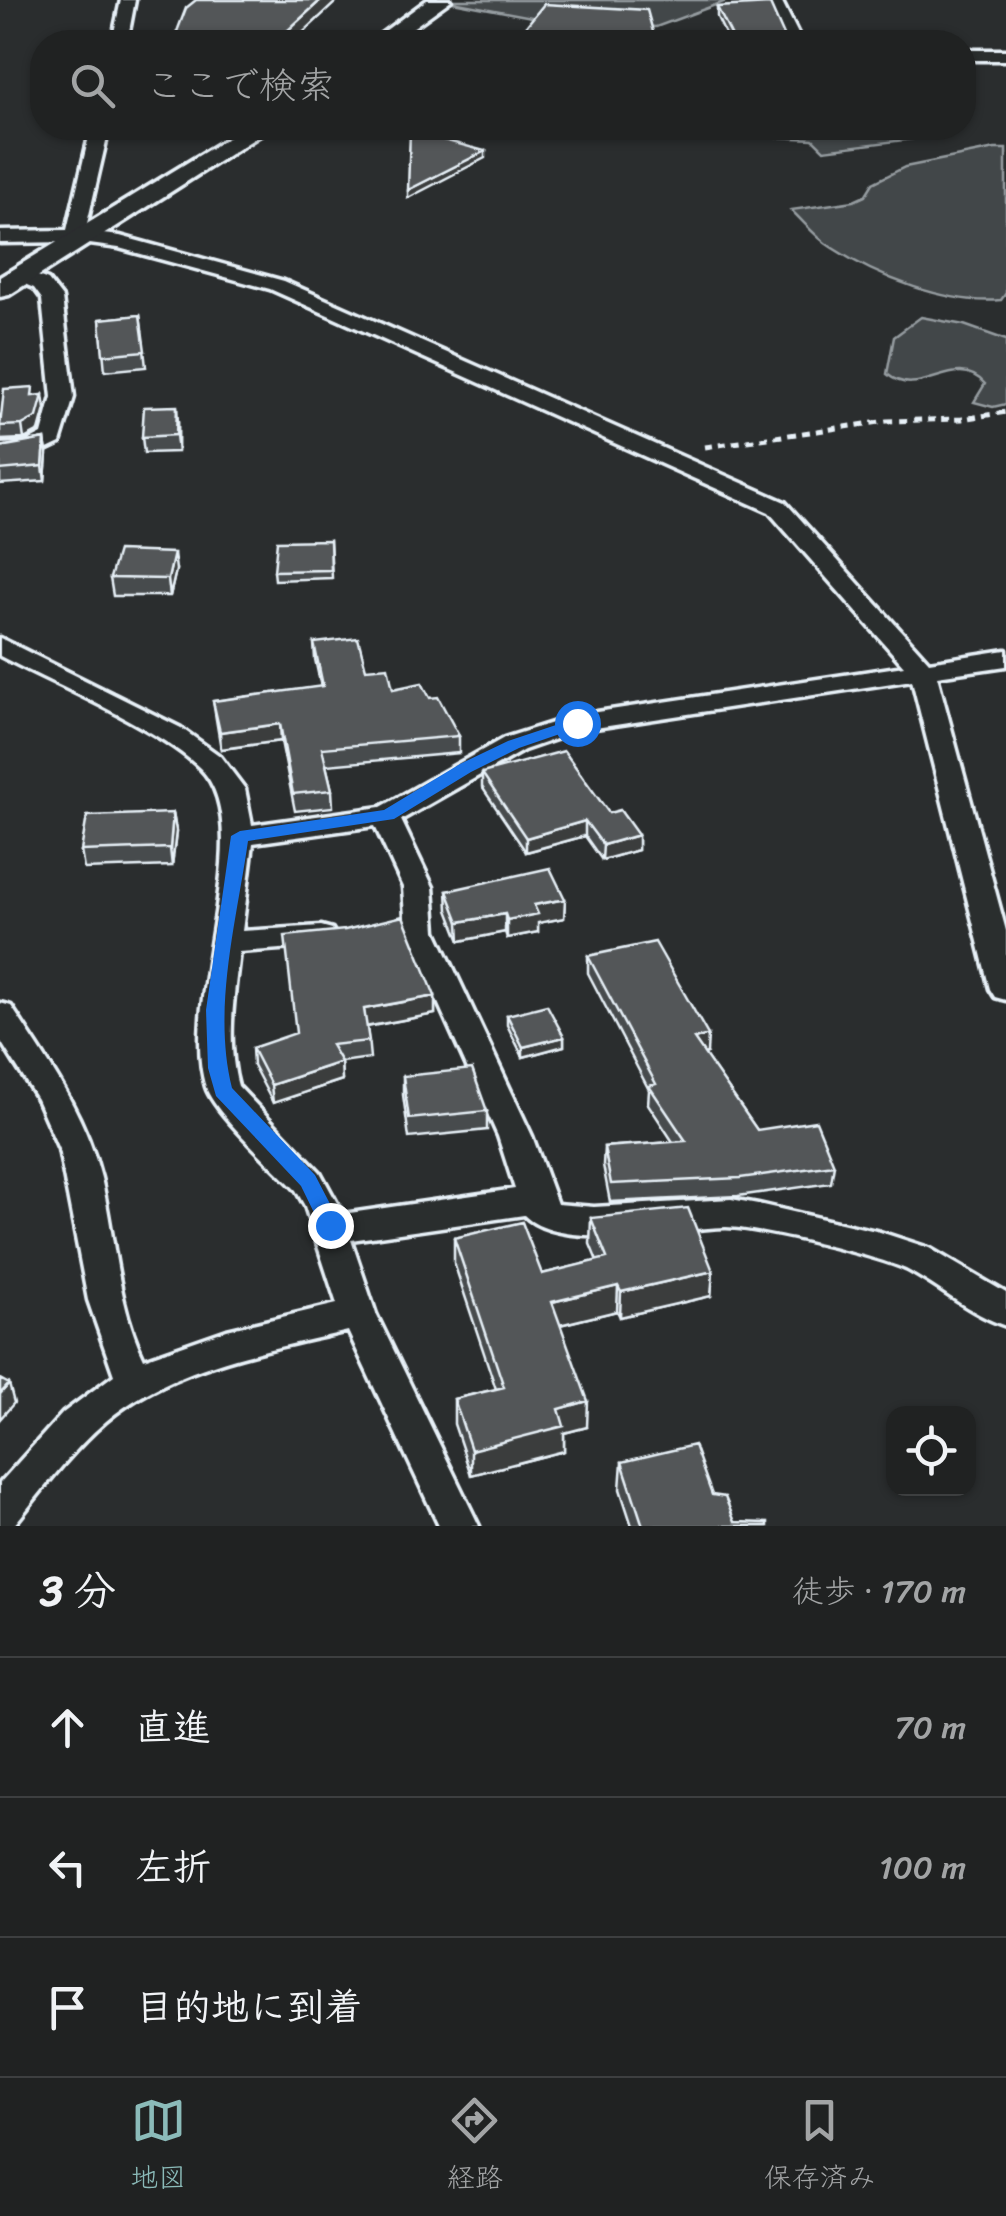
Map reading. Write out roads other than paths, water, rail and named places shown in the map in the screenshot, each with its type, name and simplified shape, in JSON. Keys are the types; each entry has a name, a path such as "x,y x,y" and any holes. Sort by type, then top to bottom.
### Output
{"main road":[{"path":"397,30 441,0"},
{"path":"11,283 239,140"}],"street":[{"path":"122,30 128,0"},
{"path":"774,0 789,30"},
{"path":"976,55 1006,55"},
{"path":"80,237 98,140"},
{"path":"0,237 80,237 120,242 277,285 777,507 922,671 1006,989"},
{"path":"0,451 29,449 52,438 62,403 52,298 41,284 11,283"},
{"path":"0,646 119,705 197,750 221,772 231,789 240,836 216,1010 217,1068 223,1090 308,1181 332,1230 358,1314 459,1526"},
{"path":"240,836 385,816 514,744 577,723 1006,658"},
{"path":"385,816 418,886 404,919 421,931 515,1136 534,1200 548,1217 594,1222 731,1214 880,1246 916,1258 961,1281 1006,1311"},
{"path":"223,943 345,934"},
{"path":"0,1014 54,1099 76,1149 116,1339 137,1382"},
{"path":"332,1230 534,1200"},
{"path":"0,1512 104,1401 137,1382 187,1358 358,1314"}]}
